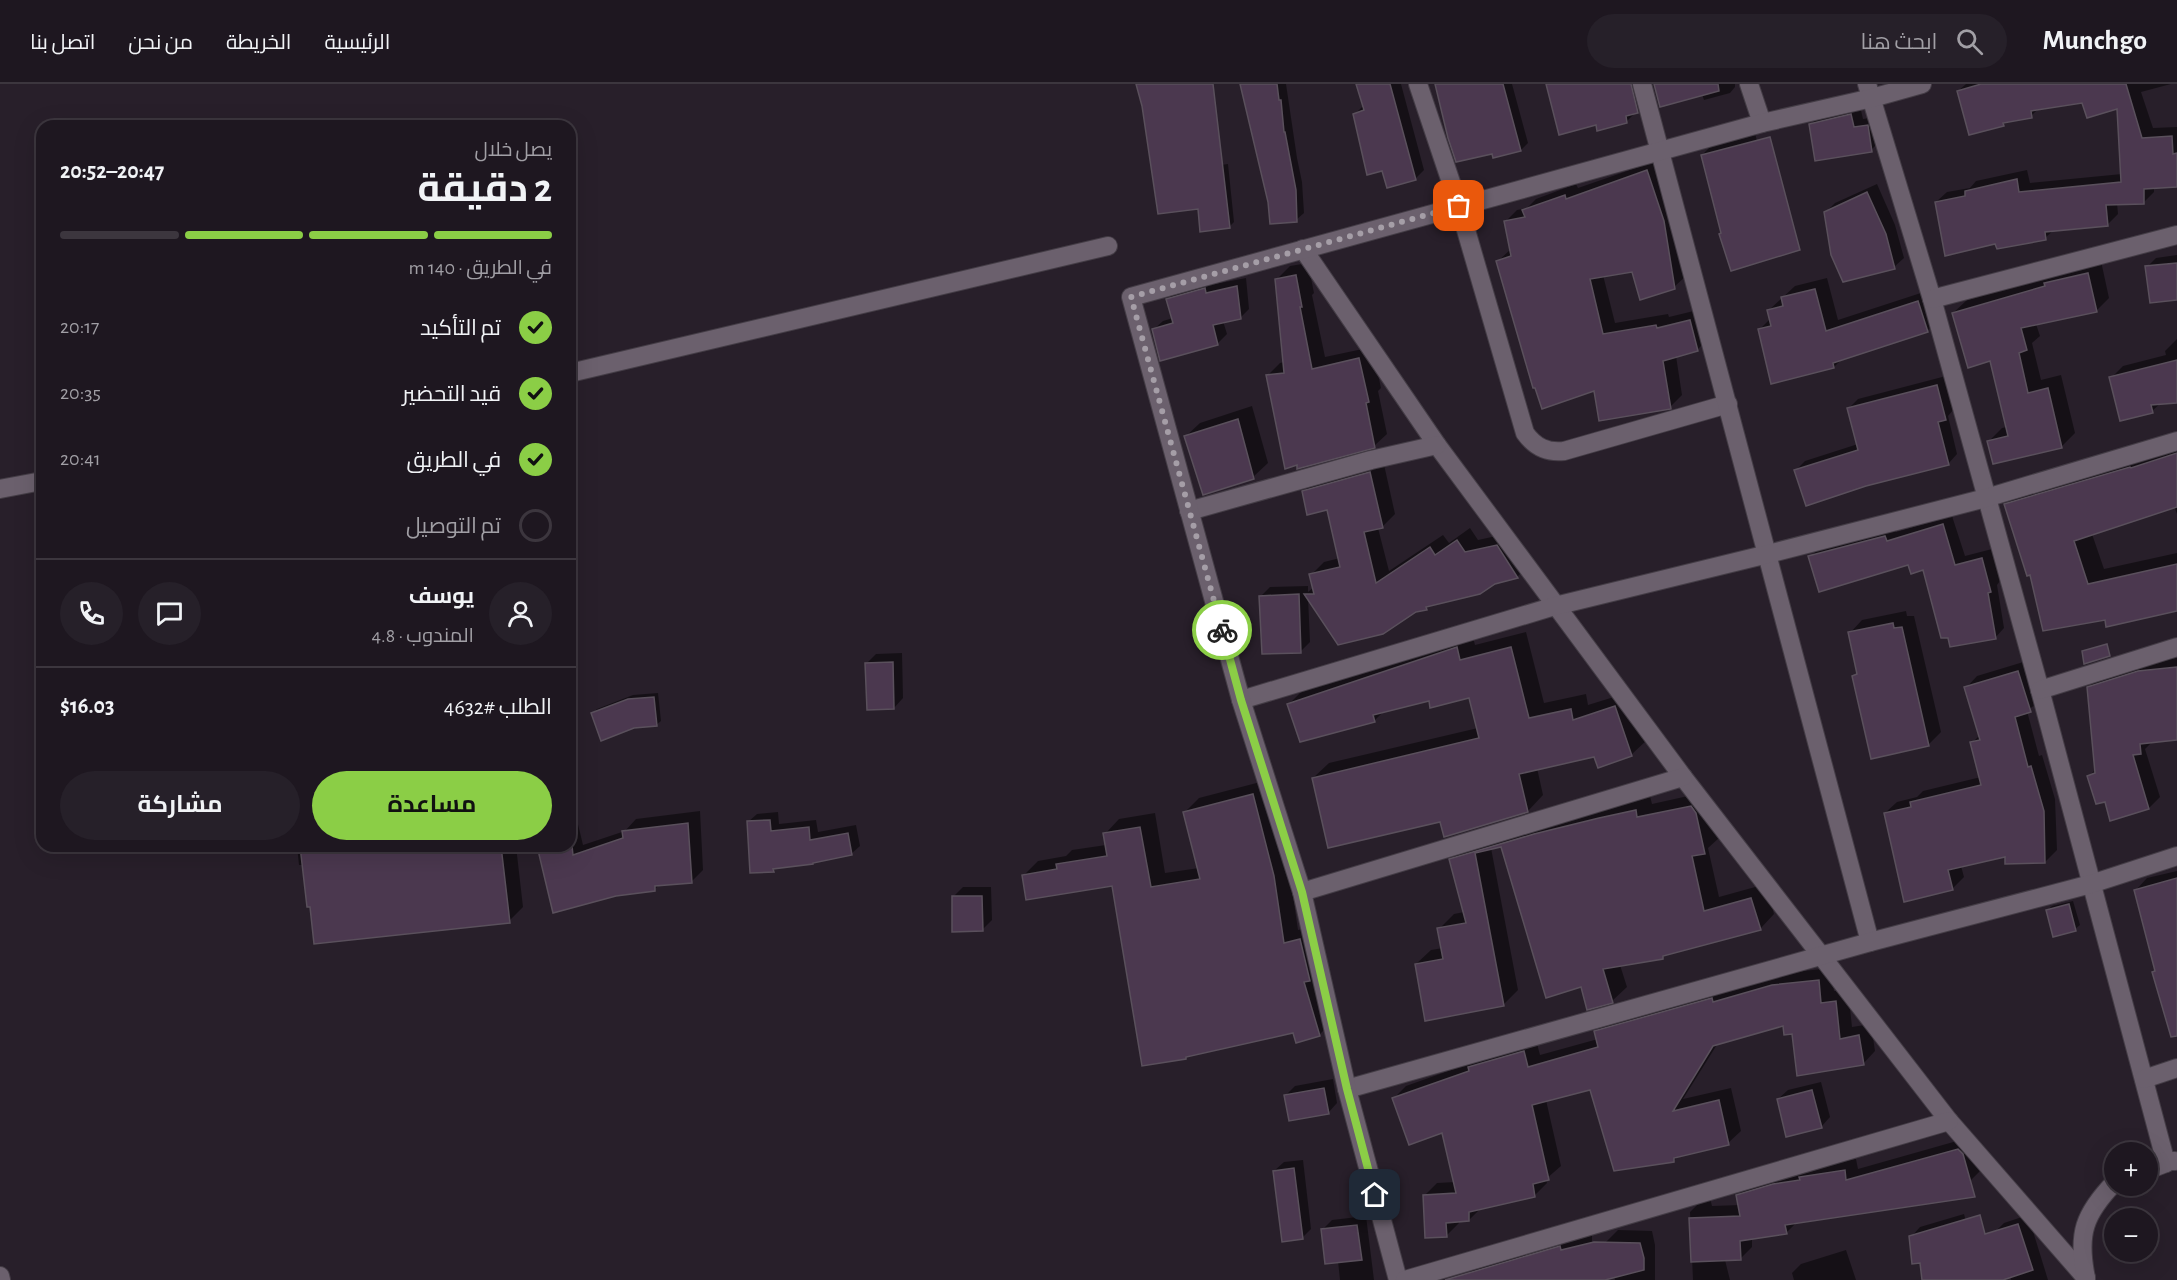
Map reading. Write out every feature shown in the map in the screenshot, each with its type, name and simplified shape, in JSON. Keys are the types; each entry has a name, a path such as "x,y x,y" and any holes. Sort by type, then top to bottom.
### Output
{"street":[{"path":"1418,84 1459,206 1525,433 1538,447 1547,451 1564,451 1728,404"},
{"path":"1642,84 1870,942"},
{"path":"1749,84 1762,123"},
{"path":"1398,1280 1347,1089 1302,892 1241,700 1131,297 1762,123 1870,91 1922,84"},
{"path":"1870,91 1932,299 2144,1079 2172,1162"},
{"path":"1932,299 2177,235"},
{"path":"576,372 1108,246"},
{"path":"1303,249 1437,446 1683,777 1949,1121 2086,1279"},
{"path":"1241,700 1555,606 1986,498 2177,441"},
{"path":"1190,511 1371,460 1437,446"},
{"path":"0,489 36,482"},
{"path":"2040,690 2177,647"},
{"path":"1302,892 1683,777"},
{"path":"1347,1089 1870,942 2091,884 2177,856"},
{"path":"2144,1079 2177,1068"},
{"path":"1405,1280 1949,1121"},
{"path":"2086,1279 2081,1252 2085,1225 2097,1200 2104,1193"}],"building":[{"path":"1136,84 1213,84 1230,228 1200,232 1198,209 1158,214 1142,106"},
{"path":"1240,84 1277,84 1296,190 1297,222 1270,224 1268,202"},
{"path":"1356,84 1390,84 1416,180 1387,188 1382,171 1367,175 1353,114 1364,110"},
{"path":"1435,84 1503,84 1521,151 1493,158 1492,154 1456,162"},
{"path":"1546,84 1631,84 1638,113 1626,116 1627,123 1597,131 1596,125 1559,135"},
{"path":"1654,84 1718,84 1719,91 1660,107"},
{"path":"1981,84 2126,84 2142,138 2172,136 2173,154 2177,153 2177,187 2144,189 2144,204 2106,205 2108,226 2045,232 2046,240 1997,249 1995,244 1945,256 1935,202 1965,196 1965,191 2017,179 2019,192 2121,182 2117,109 2087,118 2082,103 2031,111 2032,118 2003,123 2004,126 1969,135 1957,91"},
{"path":"1851,114 1854,127 1868,125 1872,152 1815,161 1809,124"},
{"path":"1770,137 1800,250 1731,271 1719,234 1721,233 1701,155"},
{"path":"1647,170 1664,221 1675,289 1640,300 1632,272 1590,279 1603,334 1656,325 1657,328 1690,320 1698,351 1663,361 1671,409 1599,421 1594,391 1542,409 1535,388 1533,388 1496,261 1511,256 1504,221 1525,217 1522,210 1565,195 1566,199"},
{"path":"1867,192 1886,234 1895,269 1843,282 1831,255 1824,212"},
{"path":"2177,263 2177,300 2150,303 2145,266"},
{"path":"2088,273 2097,312 2021,328 2027,350 2019,353 2028,393 2048,388 2062,448 1993,464 1987,441 2008,436 1990,361 1968,368 1952,313 2045,286 2044,283"},
{"path":"1296,275 1312,369 1359,358 1369,402 1366,403 1375,448 1297,469 1297,465 1285,469 1266,375 1284,373 1275,279"},
{"path":"1237,286 1241,319 1213,325 1218,345 1160,361 1152,329 1173,323 1166,299 1205,288 1206,293"},
{"path":"1815,289 1826,331 1918,301 1928,332 1833,363 1834,368 1771,384 1758,329 1771,326 1767,310 1783,306 1781,297"},
{"path":"2177,360 2177,403 2151,405 2153,413 2120,421 2109,377"},
{"path":"1937,385 1946,420 1938,422 1949,465 1866,486 1806,506 1794,470 1858,450 1847,408"},
{"path":"1238,419 1254,479 1203,495 1184,436"},
{"path":"2177,453 2177,507 2074,541 2088,584 2177,564 2177,611 2106,627 2105,620 2043,631 2030,575 2027,576 2004,504"},
{"path":"1370,472 1383,528 1364,532 1376,583 1430,547 1435,555 1457,540 1465,552 1497,545 1518,578 1495,584 1480,594 1426,607 1427,610 1416,612 1383,634 1338,645 1304,594 1314,594 1309,574 1340,567 1327,510 1307,515 1302,491"},
{"path":"1943,524 1955,565 1982,558 1991,592 1988,593 1996,639 1950,647 1948,638 1941,638 1923,570 1911,574 1908,565 1819,592 1808,556 1885,536 1887,541"},
{"path":"1299,594 1301,653 1262,654 1259,596"},
{"path":"1893,623 1894,628 1902,627 1929,746 1871,759 1852,676 1857,674 1848,632"},
{"path":"2107,644 2110,656 2084,664 2082,651"},
{"path":"1457,647 1460,660 1511,647 1529,718 1571,709 1573,720 1615,706 1632,756 1598,768 1594,757 1519,774 1528,812 1444,837 1440,822 1328,848 1312,778 1479,738 1469,698 1430,708 1429,701 1373,715 1375,722 1300,742 1287,704"},
{"path":"893,662 894,709 867,710 865,663"},
{"path":"2177,667 2177,740 2140,744 2141,754 2133,755 2149,809 2110,821 2105,802 2096,804 2087,776 2095,773 2087,687 2138,671"},
{"path":"2018,671 2031,712 2015,717 2028,767 2031,766 2044,811 2045,863 2005,864 2005,857 1948,870 1953,890 1904,902 1884,813 1911,807 1910,802 1981,785 1970,742 1980,740 1964,687"},
{"path":"654,697 657,726 634,728 601,741 591,713 628,699"},
{"path":"1253,794 1274,876 1284,943 1300,939 1310,981 1304,982 1320,1036 1296,1043 1293,1033 1186,1057 1186,1059 1142,1066 1112,886 1026,900 1022,875 1057,869 1056,864 1107,856 1103,833 1140,827 1151,887 1200,879 1183,812"},
{"path":"1691,806 1696,813 1705,854 1692,856 1704,911 1751,898 1761,930 1663,956 1663,959 1603,969 1613,1003 1587,1010 1581,987 1546,998 1501,847 1475,853 1504,1006 1425,1021 1415,964 1443,959 1437,928 1466,923 1449,859 1599,818 1636,810 1637,817"},
{"path":"770,820 771,831 809,827 810,840 848,833 852,855 813,864 773,869 774,872 750,873 747,821"},
{"path":"688,823 692,883 655,886 655,891 616,896 553,913 538,852 573,852 573,855 623,838 622,831"},
{"path":"301,852 502,852 510,923 314,944 310,907 307,907"},
{"path":"2177,878 2177,1036 2171,1037 2152,972 2155,971 2134,890"},
{"path":"952,896 982,896 983,931 952,932"},
{"path":"2069,904 2076,931 2053,937 2046,910"},
{"path":"1819,980 1821,1003 1836,1001 1840,1039 1859,1035 1864,1065 1797,1076 1792,1034 1784,1035 1783,1026 1713,1046 1673,1111 1719,1100 1729,1145 1674,1158 1674,1162 1614,1171 1590,1090 1532,1105 1549,1180 1533,1184 1535,1197 1469,1212 1469,1221 1446,1223 1447,1237 1425,1238 1423,1195 1456,1193 1442,1133 1409,1145 1392,1098 1469,1071 1468,1067 1524,1051 1528,1067 1598,1047 1594,1031 1712,998 1713,1002 1772,985"},
{"path":"1324,1088 1329,1114 1289,1121 1284,1095"},
{"path":"1812,1090 1822,1128 1786,1137 1777,1099"},
{"path":"1958,1149 1963,1154 1975,1197 1785,1225 1787,1234 1740,1241 1741,1260 1691,1262 1689,1218 1740,1216 1736,1195 1773,1184 1800,1180 1799,1177 1845,1170 1846,1180"},
{"path":"1294,1168 1303,1239 1282,1242 1273,1171"},
{"path":"1980,1215 1985,1234 2018,1224 2033,1270 2003,1280 1922,1280 1920,1263 1912,1264 1909,1236"},
{"path":"1357,1225 1362,1260 1325,1264 1321,1229"},
{"path":"1594,1242 1640,1243 1644,1270 1605,1280 1445,1280 1560,1246 1561,1250"}],"way so far":[{"path":"1222,630 1131,297 1459,206"}],"route":[{"path":"1222,630 1241,700 1302,892 1347,1089 1375,1195"}]}
